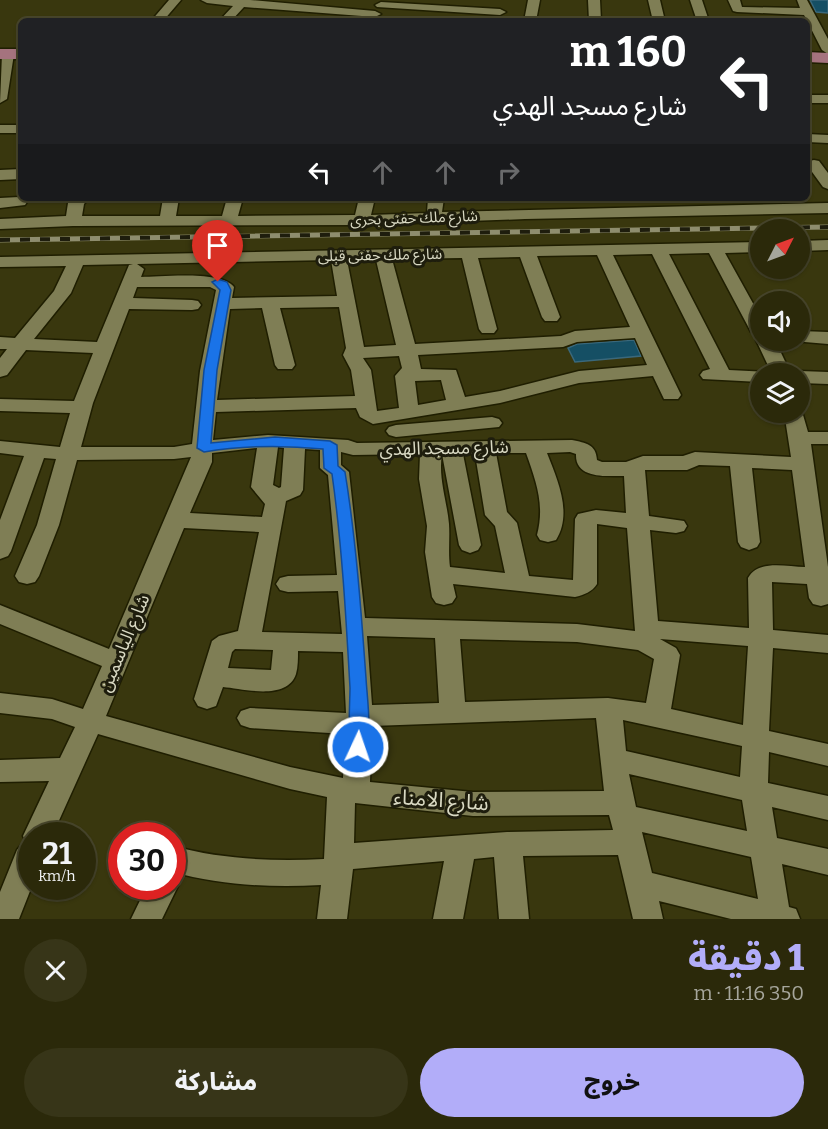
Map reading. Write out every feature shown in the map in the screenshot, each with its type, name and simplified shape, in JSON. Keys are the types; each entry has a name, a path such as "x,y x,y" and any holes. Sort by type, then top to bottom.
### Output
{"main road":[{"path":"810,50 828,50"},
{"path":"810,57 828,58"}],"street":[{"path":"160,18 175,0"},
{"path":"207,0 500,16 498,6 474,1 436,0"},
{"path":"531,18 534,0"},
{"path":"594,0 595,18"},
{"path":"654,0 658,18"},
{"path":"696,0 702,18"},
{"path":"734,0 737,9 742,10 789,16 812,13"},
{"path":"802,0 822,26 828,50"},
{"path":"228,18 243,1"},
{"path":"300,18 312,4"},
{"path":"4,96 10,51"},
{"path":"5,76 18,76"},
{"path":"810,99 828,99"},
{"path":"0,129 18,129"},
{"path":"810,138 828,139"},
{"path":"813,163 828,184"},
{"path":"0,175 18,174"},
{"path":"73,221 78,201"},
{"path":"167,220 170,201"},
{"path":"229,220 234,201"},
{"path":"362,220 366,201"},
{"path":"434,218 436,201"},
{"path":"0,203 19,202"},
{"name":"شارع ملك حفنى بحرى","path":"0,224 73,221 434,218 523,206 798,203 828,208"},
{"path":"810,246 828,245"},
{"name":"شارع ملك حفنى قبلى","path":"0,262 750,247"},
{"path":"715,249 750,302"},
{"path":"603,251 671,395"},
{"path":"659,251 714,375 750,376"},
{"path":"527,253 551,317"},
{"path":"469,254 488,329"},
{"path":"338,255 355,348 352,353"},
{"path":"383,255 408,349 411,370 405,373 405,376 409,412"},
{"path":"27,576 48,525 82,407 139,259"},
{"path":"0,371 62,292 77,260"},
{"path":"129,282 218,282 225,287 224,304 346,301"},
{"path":"122,303 192,305"},
{"path":"270,303 285,365"},
{"name":"شارع الياسمين","path":"43,822 91,721 201,462 215,341 224,304"},
{"path":"352,353 563,341 575,337 641,332"},
{"path":"810,337 828,338"},
{"path":"0,343 104,348"},
{"path":"352,353 361,370 369,416 379,417 489,398 573,378 659,370"},
{"path":"405,376 449,374 457,404"},
{"path":"810,377 828,378"},
{"path":"489,398 492,423 488,447 496,515 506,523 519,582"},
{"path":"208,406 365,402"},
{"path":"0,405 82,407"},
{"path":"396,431 492,423"},
{"path":"640,883 778,918 755,791 761,575 769,574 820,587 797,423"},
{"path":"800,438 828,438"},
{"path":"248,640 276,504 262,487 268,441"},
{"name":"شارع مسجد الهدي","path":"0,447 68,454 174,453 268,441 348,446 352,449 578,446 586,452 586,463 593,468 634,468 643,463 687,464 694,458 804,464"},
{"path":"270,495 284,495 292,490 295,442"},
{"path":"330,445 331,468 338,471 340,482 355,635 359,720 332,919"},
{"path":"534,447 553,507 553,521 548,535"},
{"path":"441,448 470,545"},
{"path":"441,448 430,479 438,526 436,547 442,586 519,582 580,587 585,584 586,519 596,517 676,526"},
{"path":"0,551 9,499 36,451"},
{"path":"740,459 749,542"},
{"path":"634,468 640,522 647,636 651,648 667,655 657,716"},
{"path":"176,520 272,525"},
{"path":"288,584 350,583"},
{"path":"0,614 116,662"},
{"path":"447,631 453,713"},
{"path":"288,641 283,674 276,681 210,688 221,647 228,642 248,640 288,641 447,631 761,638 828,644"},
{"name":"شارع الامناء","path":"0,703 52,709 290,778 348,790 624,820"},
{"path":"608,708 613,759 624,820 648,919"},
{"path":"250,718 359,720 453,713 608,708 657,716 828,755"},
{"path":"613,759 828,808"},
{"path":"0,771 67,769"},
{"path":"186,865 258,873 507,844 624,820 828,861"},
{"path":"507,844 514,919"},
{"path":"448,919 461,848"},
{"path":"4,919 18,884"},
{"path":"146,919 156,900"}],"building":[{"path":"810,0 828,0 828,13 816,12"},
{"path":"634,340 641,356 575,362 568,348 577,344"}],"railway":[{"path":"0,240 828,227"}],"route":[{"path":"218,282 223,284 226,290 210,370 204,448 235,443 275,441 330,445 331,468 338,472 343,502 360,716 358,747"}]}
